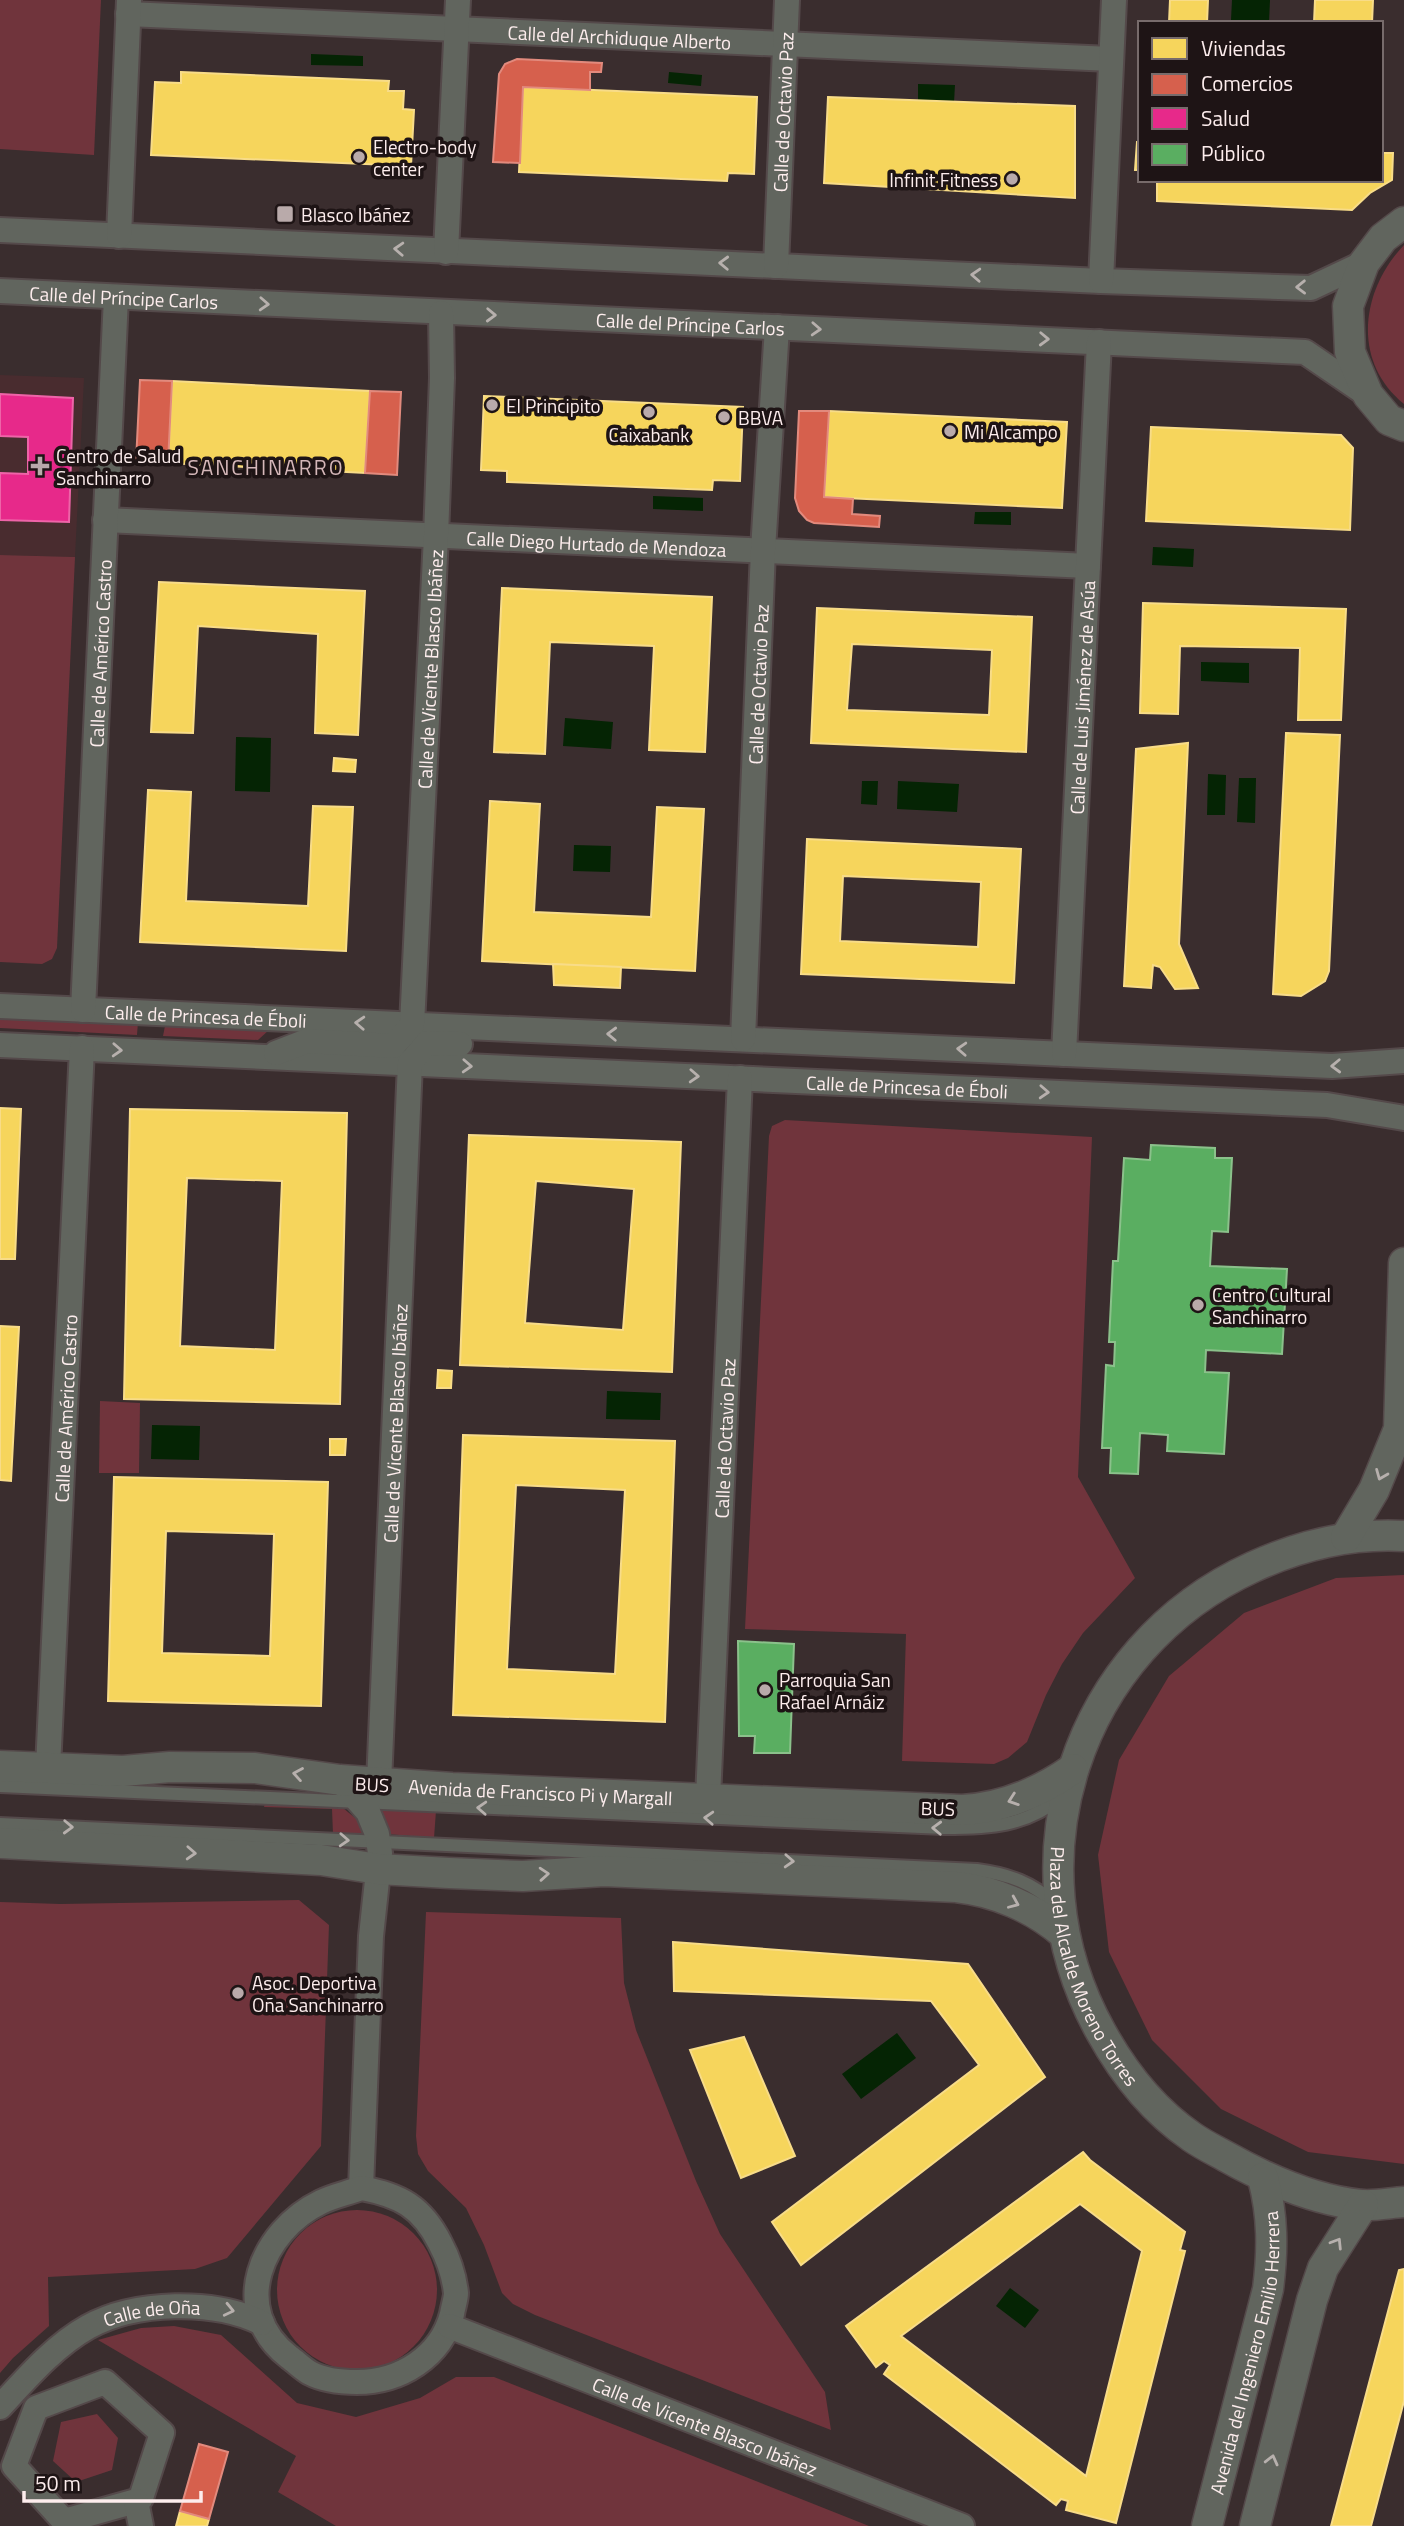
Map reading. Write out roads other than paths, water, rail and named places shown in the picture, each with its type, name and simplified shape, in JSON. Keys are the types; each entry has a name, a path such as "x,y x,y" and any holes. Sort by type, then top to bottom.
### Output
{"street":[{"path":"446,252 458,0"},
{"name":"Calle de Octavio Paz","path":"776,266 788,0"},
{"path":"1101,281 1114,0"},
{"path":"119,236 128,7"},
{"name":"Calle del Archiduque Alberto","path":"128,7 457,28 1111,59"},
{"path":"1404,222 1383,238 1364,263 1348,306 1349,352 1368,395 1389,419 1404,426"},
{"path":"0,230 1101,281 1311,288 1364,263"},
{"name":"Calle del Príncipe Carlos","path":"0,291 1305,352 1368,395"},
{"name":"Calle de Américo Castro","path":"83,1010 116,297"},
{"name":"Calle de Vicente Blasco Ibáñez","path":"412,1025 436,536 442,378 441,313"},
{"name":"Calle de Octavio Paz","path":"743,1039 763,550 778,327"},
{"name":"Calle de Luis Jiménez de Asúa","path":"1064,1054 1100,342"},
{"name":"Calle Diego Hurtado de Mendoza","path":"105,520 1088,566"},
{"name":"Calle de Princesa de Éboli","path":"0,1006 1332,1066 1404,1061"},
{"name":"Calle de Princesa de Éboli","path":"267,1057 307,1041 393,1046 412,1025"},
{"name":"Calle de Princesa de Éboli","path":"410,1063 427,1043 491,1045 540,1031"},
{"name":"Calle de Princesa de Éboli","path":"0,1045 1327,1105 1404,1118"},
{"name":"Calle de Américo Castro","path":"48,1768 82,1048"},
{"name":"Calle de Vicente Blasco Ibáñez","path":"370,1793 410,1063"},
{"name":"Calle de Octavio Paz","path":"708,1798 740,1078"},
{"path":"1346,1537 1374,1490 1399,1429 1404,1263"},
{"name":"Plaza del Alcalde Moreno Torres","path":"1404,1536 1346,1537 1280,1554 1230,1577 1184,1608 1144,1646 1110,1689 1084,1738 1071,1780 1057,1860 1061,1920 1087,2007 1114,2056 1142,2091 1191,2137 1263,2178 1330,2199 1363,2205 1404,2202"},
{"name":"Avenida de Francisco Pi y Margall","path":"0,1766 123,1771 170,1767 254,1768 340,1780 370,1793 708,1798 962,1810 984,1809 1071,1780"},
{"path":"361,2188 371,1936 379,1855 370,1793"},
{"path":"0,1843 321,1860 379,1855 523,1876 582,1871 635,1872 956,1886 974,1889 1024,1907 1047,1919 1061,1920"},
{"name":"Avenida del Ingeniero Emilio Herrera","path":"1207,2526 1268,2289 1272,2224 1263,2178"},
{"path":"361,2188 387,2193 415,2208 436,2234 449,2261 456,2295 449,2326 429,2355 404,2373 372,2382 343,2382 312,2374 284,2353 262,2323 256,2297 259,2268 273,2243 292,2223 320,2203 361,2188"},
{"path":"1255,2526 1312,2300 1323,2268 1363,2205"},
{"name":"Calle de Oña","path":"0,2407 50,2356 88,2327 116,2316 200,2305 243,2314 262,2323"},
{"name":"Calle de Vicente Blasco Ibáñez","path":"449,2326 961,2526"},
{"path":"50,2356 73,2394"},
{"path":"105,2382 162,2432 141,2498 78,2523 64,2521 14,2466 36,2408 73,2394 105,2382"},
{"path":"0,2415 29,2429"},
{"path":"136,2501 141,2526"}],"lane":[{"name":"BUS","path":"0,1786 370,1793 931,1828 988,1828 1027,1818 1055,1802 1071,1780"},
{"path":"0,1824 379,1855"}],"place":[{"name":"Electro-body center","path":"359,157"},
{"name":"Infinit Fitness","path":"1012,179"},
{"name":"Blasco Ibáñez","path":"285,214"},
{"name":"El Principito","path":"492,405"},
{"name":"Caixabank","path":"649,412"},
{"name":"BBVA","path":"724,417"},
{"name":"Mi Alcampo","path":"950,431"},
{"name":"Centro de Salud Sanchinarro","path":"40,466"},
{"name":"Centro Cultural Sanchinarro","path":"1198,1305"},
{"name":"Parroquia San Rafael Arnáiz","path":"765,1690"},
{"name":"Asoc. Deportiva Oña Sanchinarro","path":"238,1993"}],"district":[{"name":"SANCHINARRO","path":"266,467"}]}
